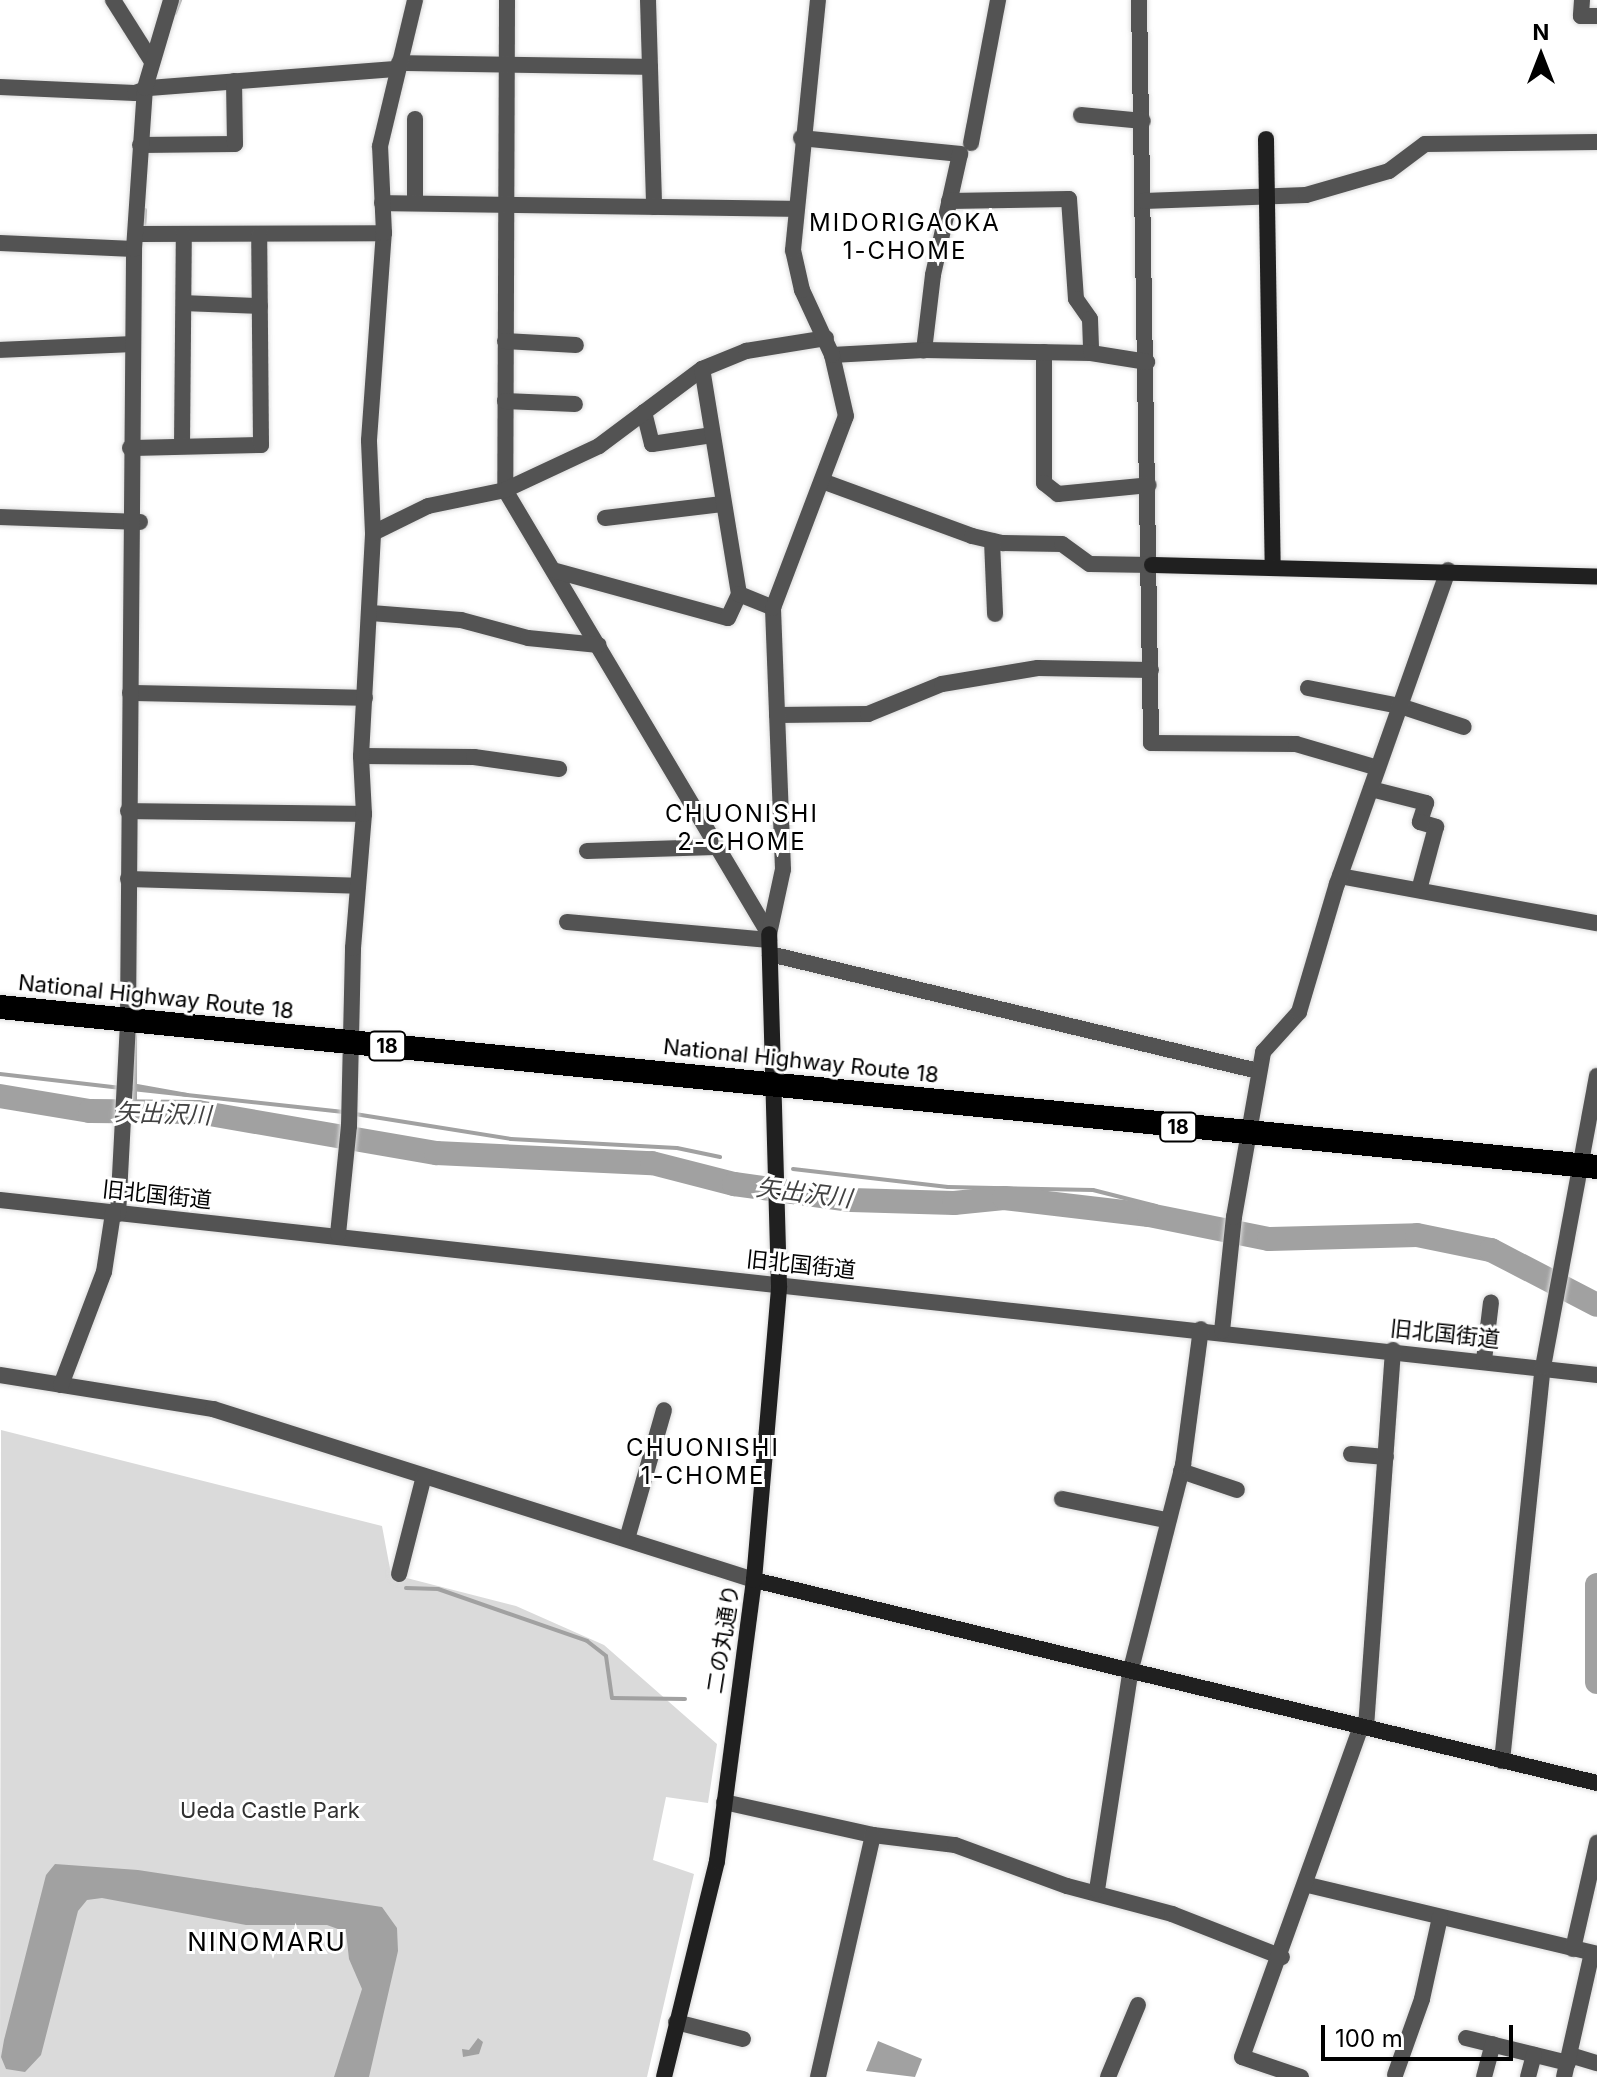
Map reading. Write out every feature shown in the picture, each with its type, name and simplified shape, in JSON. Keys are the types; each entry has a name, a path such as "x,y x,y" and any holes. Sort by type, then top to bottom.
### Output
{"highway":[{"name":"National Highway Route 18","path":"0,1007 1589,1166"}],"street":[{"path":"113,0 151,60"},
{"path":"61,1385 104,1272 116,1214 126,1126 128,811 135,522 130,448 131,344 135,242 145,88 171,0"},
{"path":"338,1234 349,1126 358,886 364,814 361,756 373,533 369,440 384,233 380,146 415,0"},
{"path":"507,0 505,490 556,571 769,943"},
{"path":"648,0 654,207"},
{"path":"775,1085 769,943 783,869 773,608 846,416 832,355 802,290 793,250 801,138 818,0"},
{"path":"971,143 998,0"},
{"path":"1139,0 1152,565 1151,743 1296,744 1378,768"},
{"path":"1582,0 1581,16 1597,16"},
{"path":"0,87 135,93 145,88 398,66 650,67"},
{"path":"140,145 235,144 234,81"},
{"path":"1081,115 1143,121"},
{"path":"415,119 415,203"},
{"path":"801,138 960,154 924,350"},
{"path":"1266,139 1273,567"},
{"path":"1144,201 1267,200 1348,185 1389,171 1425,144 1597,142"},
{"path":"949,201 1069,199 1076,299 1090,319 1091,353"},
{"path":"382,203 796,209"},
{"path":"0,243 135,242 184,235 384,233"},
{"path":"182,446 184,235"},
{"path":"130,448 261,445 259,235"},
{"path":"184,303 260,306"},
{"path":"373,533 428,506 505,490 599,446 702,369 746,351 826,338"},
{"path":"505,341 576,345"},
{"path":"0,350 131,344"},
{"path":"832,355 924,350 1091,353 1147,362"},
{"path":"1044,352 1044,483 1058,494 1149,485"},
{"path":"556,571 728,618 739,594 702,369"},
{"path":"505,401 575,404"},
{"path":"644,412 652,444 712,435"},
{"path":"822,481 992,541 1062,544 1090,564 1448,570 1597,577"},
{"path":"605,518 722,504"},
{"path":"0,517 135,522"},
{"path":"992,541 995,614"},
{"path":"1222,1331 1234,1217 1263,1052 1299,1012 1340,876 1448,570"},
{"path":"739,594 773,608"},
{"path":"371,613 461,620 528,638 599,645"},
{"path":"777,715 868,714 942,684 1038,668 1151,670"},
{"path":"1308,688 1400,706 1464,727"},
{"path":"130,693 365,698"},
{"path":"361,756 474,757 559,769"},
{"path":"1371,789 1426,803 1420,822 1436,827 1419,890"},
{"path":"128,811 364,814"},
{"path":"587,851 715,847"},
{"path":"1340,876 1597,923"},
{"path":"128,879 358,886"},
{"path":"567,922 769,943 1258,1071"},
{"path":"1502,1761 1543,1367 1560,1269 1589,1166 1597,1076"},
{"name":"二の丸通り","path":"664,2077 717,1861 754,1580 779,1286 775,1085"},
{"name":"旧北国街道","path":"0,1200 338,1234 779,1286 1222,1331 1597,1375"},
{"path":"1484,1360 1491,1302"},
{"path":"1097,1890 1131,1669 1166,1520 1181,1471 1201,1329"},
{"path":"1301,2077 1242,2057 1282,1957 1364,1727 1393,1350"},
{"path":"0,1375 213,1409 754,1580 1597,1783"},
{"path":"627,1539 664,1410"},
{"path":"1351,1454 1386,1457"},
{"path":"1181,1471 1237,1490"},
{"path":"399,1574 424,1476"},
{"path":"1062,1499 1166,1520"},
{"path":"724,1802 873,1835 955,1845 1067,1886 1097,1890 1282,1957"},
{"path":"818,2077 873,1835"},
{"path":"1573,1949 1597,1843"},
{"path":"1308,1885 1594,1954 1567,2065"},
{"path":"1395,2075 1422,1999 1440,1917"},
{"path":"1108,2077 1138,2005"},
{"path":"676,2022 743,2039"},
{"path":"1466,2038 1567,2065 1597,2063"},
{"path":"1484,2077 1493,2044"},
{"path":"1528,2077 1534,2055"}],"green space":[{"name":"Ueda Castle Park","path":"1,1430 382,1526 391,1574 516,1606 604,1645 717,1744 708,1803 666,1797 653,1860 694,1874 647,2077 0,2077"}],"shaded area":[{"path":"55,1864 138,1870 382,1907 397,1928 398,1951 369,2077 334,2077 362,1989 349,1959 346,1932 327,1925 246,1925 102,1898 87,1900 78,1911 41,2055 25,2072 6,2069 1,2057 4,2040 46,1875"},
{"path":"478,2038 483,2042 479,2054 463,2057 462,2049 469,2050"},
{"path":"878,2041 922,2059 915,2077 866,2071"}],"waterway":[{"path":"175,13 180,0"},
{"path":"144,229 145,210"},
{"path":"135,1034 135,1113"},
{"path":"0,1074 121,1088"},
{"path":"137,1086 187,1095"},
{"path":"132,1089 344,1112"},
{"name":"矢出沢川","path":"0,1096 90,1111 198,1112 436,1153 652,1163 734,1184 851,1200 954,1203 1004,1198 1149,1215 1269,1239 1417,1235 1491,1250 1597,1305"},
{"path":"355,1114 511,1139 677,1148 720,1157"},
{"path":"793,1169 948,1187 1093,1190 1156,1206 1163,1218"},
{"path":"1597,1585 1597,1682"},
{"path":"406,1588 438,1589 587,1641 606,1656 612,1698 685,1699"}],"district":[{"name":"MIDORIGAOKA 1-CHOME","path":"905,237"},
{"name":"CHUONISHI 2-CHOME","path":"742,828"},
{"name":"CHUONISHI 1-CHOME","path":"703,1462"},
{"name":"NINOMARU","path":"267,1942"}]}
